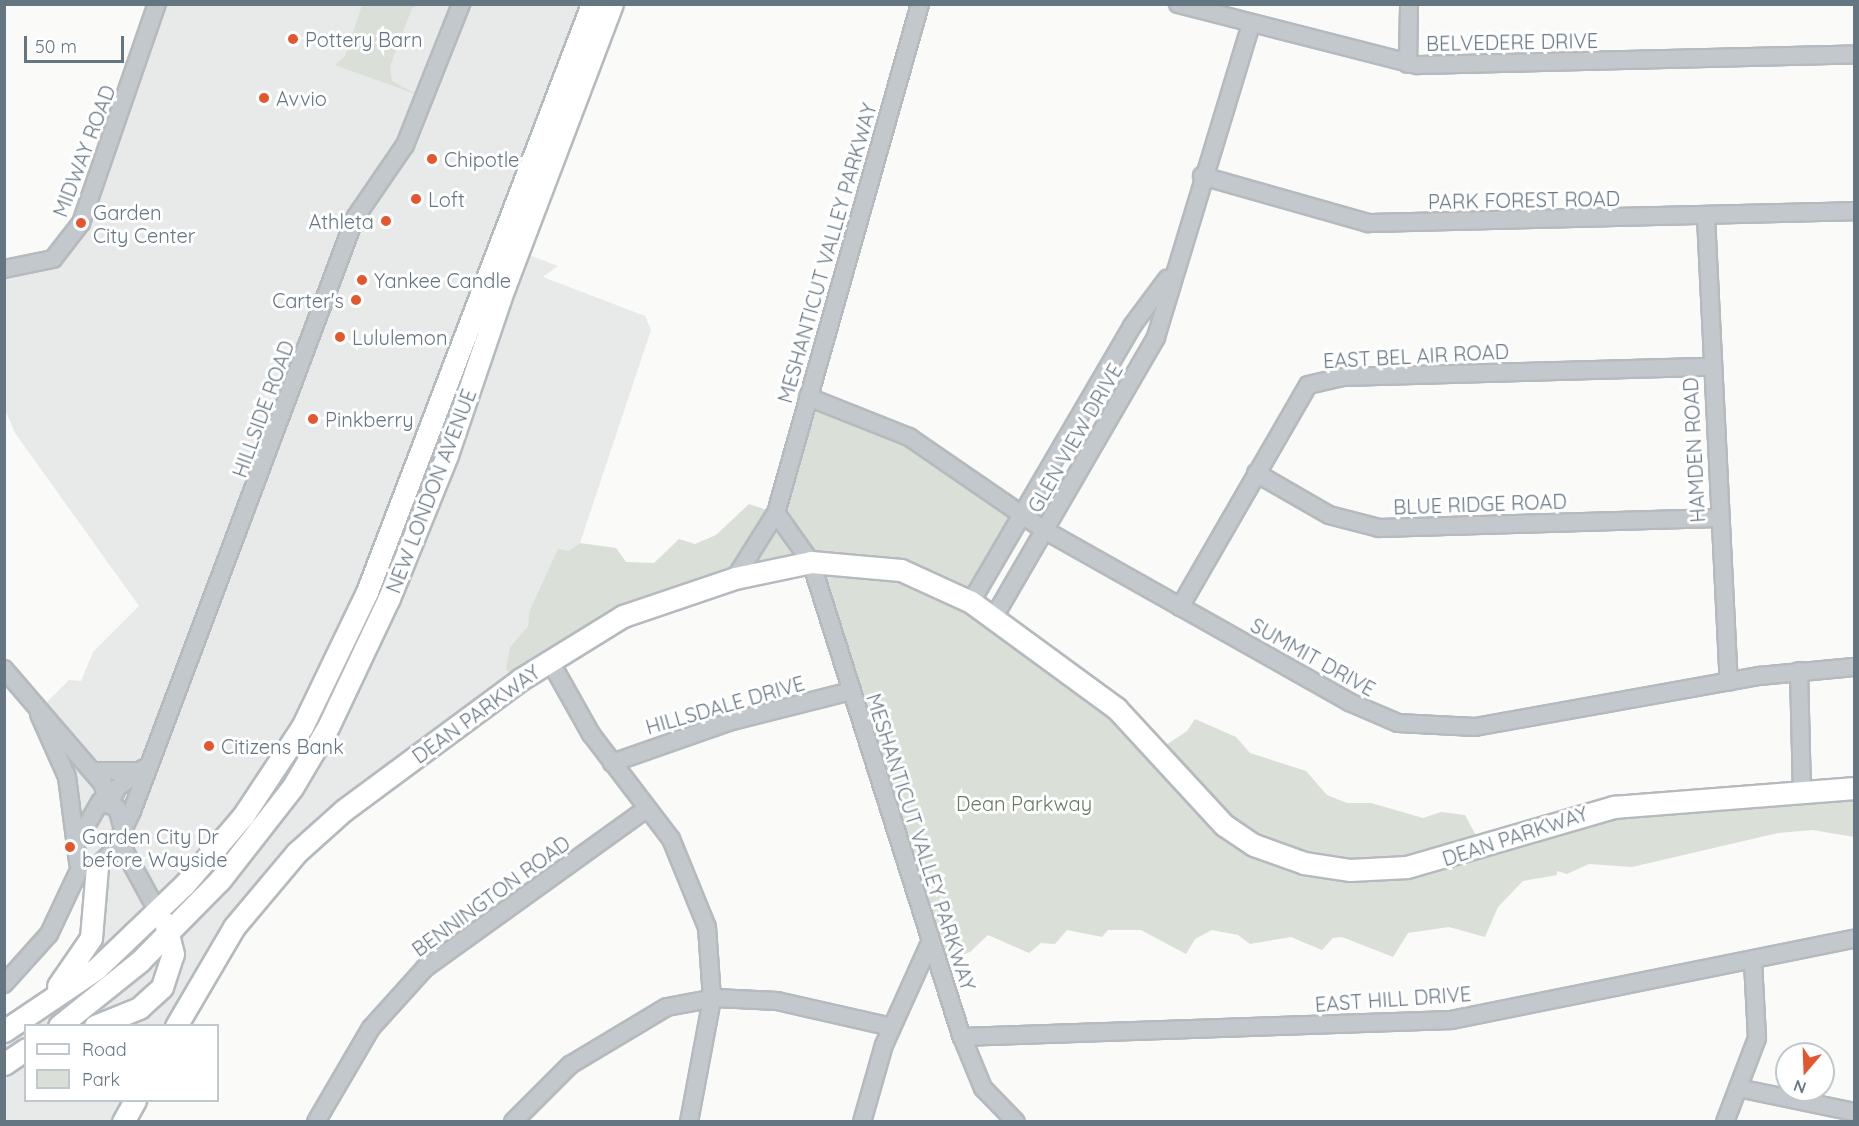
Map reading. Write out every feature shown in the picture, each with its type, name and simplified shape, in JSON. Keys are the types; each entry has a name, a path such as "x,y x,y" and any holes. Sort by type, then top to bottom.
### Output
{"main road":[{"name":"NEW LONDON AVENUE","path":"34,1010 96,969 158,912 264,788 338,661 592,4"},
{"name":"NEW LONDON AVENUE","path":"61,1024 169,933 234,864 292,788 373,634 458,428 504,288 612,4"},
{"path":"595,47 624,4"},
{"name":"DEAN PARKWAY","path":"177,1024 251,903 344,810 550,661 623,616 735,578 811,562 901,570 971,602 1116,708 1224,825 1254,845 1304,863 1350,870 1407,867 1614,807 1802,790 1854,788"},
{"path":"4,1031 34,1010 76,966 91,938 89,867"},
{"path":"100,1024 140,1008 156,994 171,965 169,933 158,912"},
{"path":"123,1122 134,1102"}],"street":[{"name":"MIDWAY ROAD","path":"4,269 52,259 81,222 157,4"},
{"name":"HILLSIDE ROAD","path":"4,984 50,934 89,867 121,834 140,770 209,601 240,532 355,218 405,145 461,4"},
{"name":"MESHANTICUT VALLEY PARKWAY","path":"776,513 920,4"},
{"name":"BELVEDERE DRIVE","path":"1178,4 1251,25 1408,64 1854,54"},
{"path":"1408,64 1409,4"},
{"name":"GLEN VIEW DRIVE","path":"994,617 1046,531 1156,337 1173,271 1251,25"},
{"name":"PARK FOREST ROAD","path":"1202,176 1368,223 1706,217 1854,211"},
{"name":"HAMDEN ROAD","path":"1706,217 1711,367 1729,681"},
{"name":"GLEN VIEW DRIVE","path":"971,602 1132,326 1173,271"},
{"name":"EAST BEL AIR ROAD","path":"1180,607 1308,385 1325,378 1711,367"},
{"name":"SUMMIT DRIVE","path":"808,397 909,437 1046,531 1349,702 1382,718 1432,728 1475,727 1729,681 1854,667"},
{"name":"BLUE RIDGE ROAD","path":"1256,473 1329,515 1379,528 1719,518"},
{"path":"735,578 776,513 811,562"},
{"name":"MESHANTICUT VALLEY PARKWAY","path":"811,562 929,945 962,1037 983,1088 1016,1122"},
{"path":"550,661 612,763 671,839 696,893 707,927 712,999 689,1122"},
{"path":"4,669 39,714 92,771 158,912"},
{"path":"1799,672 1802,790"},
{"name":"HILLSDALE DRIVE","path":"612,763 732,721 851,691"},
{"path":"39,714 68,777 78,840 89,867"},
{"name":"HILLSIDE ROAD","path":"78,840 93,810 108,801 140,770"},
{"path":"92,771 140,770"},
{"name":"BENNINGTON ROAD","path":"316,1122 371,1028 425,968 646,809"},
{"name":"EAST HILL DRIVE","path":"962,1037 1451,1020 1854,939"},
{"path":"862,1122 891,1027 929,945"},
{"path":"1725,1122 1757,1038 1753,961"},
{"path":"513,1122 570,1065 667,1007 712,999 777,1001 891,1027"},
{"path":"1738,1088 1854,1112"}],"shaded area":[{"path":"154,5 587,5 516,250 558,266 543,277 645,316 651,330 580,543 568,551 529,612 528,626 510,647 516,681 323,821 176,1024 24,1024 24,1102 134,1102 123,1121 5,1121 4,1031 57,994 97,896 40,709 69,680 81,681 93,652 139,606 15,433 5,409 5,268 48,258 86,203"}],"green space":[{"path":"362,5 418,5 412,8 390,66 392,81 418,95 335,65 345,56"},
{"name":"Dean Parkway","path":"806,403 901,434 1018,512 973,599 1157,751 1187,731 1195,719 1236,737 1250,753 1306,771 1327,795 1347,803 1371,803 1423,818 1441,812 1465,815 1481,845 1563,819 1854,789 1854,837 1813,830 1778,833 1632,867 1589,864 1567,874 1557,871 1557,875 1523,881 1498,907 1485,937 1449,927 1408,933 1393,957 1342,937 1333,938 1322,950 1291,937 1250,944 1238,935 1212,930 1195,939 1186,954 1141,930 1108,930 1102,937 1067,930 1055,944 1041,943 1029,953 988,935 970,952 935,965 811,564 697,589 516,681 506,669 510,647 528,626 529,612 558,549 568,551 580,543 616,548 626,562 654,563 679,539 695,544 716,535 749,504 773,512"}],"place":[{"name":"Pottery Barn","path":"293,39"},
{"name":"Avvio","path":"264,98"},
{"name":"Chipotle","path":"432,159"},
{"name":"Loft","path":"416,199"},
{"name":"Athleta","path":"386,221"},
{"name":"Garden City Center","path":"81,223"},
{"name":"Yankee Candle","path":"362,280"},
{"name":"Carter's","path":"356,300"},
{"name":"Lululemon","path":"340,337"},
{"name":"Pinkberry","path":"313,419"},
{"name":"Citizens Bank","path":"209,746"},
{"name":"Garden City Dr before Wayside","path":"70,847"}]}
